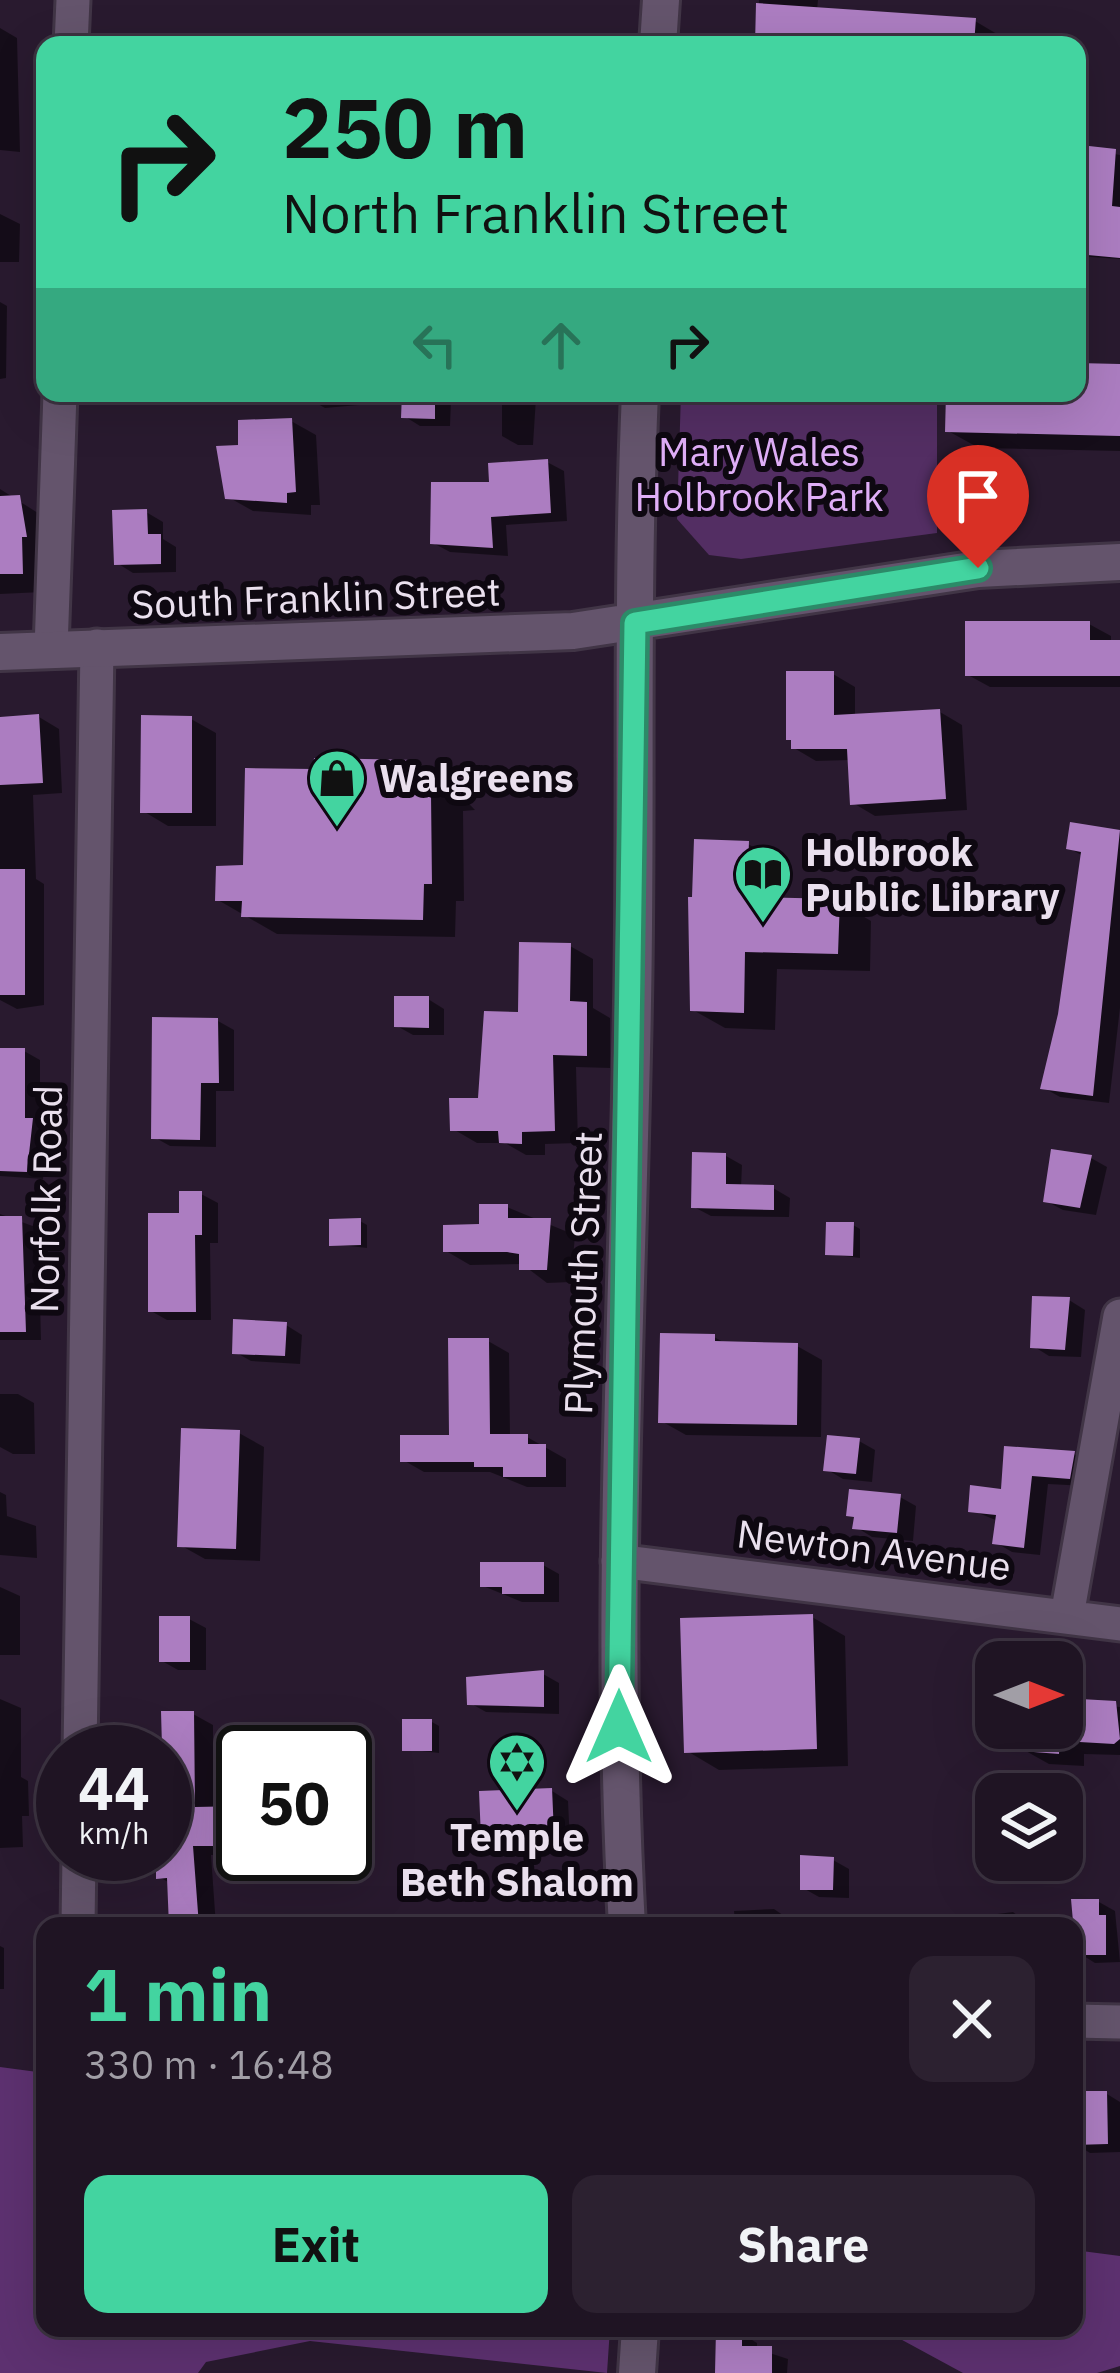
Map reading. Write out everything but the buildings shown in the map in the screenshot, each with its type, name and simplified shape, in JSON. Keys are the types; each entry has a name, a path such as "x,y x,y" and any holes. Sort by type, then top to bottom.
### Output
{"main road":[{"path":"659,36 662,0"},
{"name":"Plymouth Street","path":"627,1917 618,1561 634,1001 640,402"},
{"name":"South Franklin Street","path":"0,652 470,637 635,623 978,568 1120,562"},
{"path":"637,2373 639,2337"}],"street":[{"path":"71,36 73,0"},
{"path":"51,649 60,402"},
{"name":"Norfolk Road","path":"80,1725 97,646"},
{"path":"1067,1616 1120,1316"},
{"name":"Newton Avenue","path":"618,1561 1120,1624"},
{"path":"77,1917 78,1881"},
{"path":"1083,2021 1120,2022"}],"green space":[{"name":"Mary Wales Holbrook Park","path":"681,402 937,402 937,533 741,559 709,555 677,519"}],"shaded area":[{"path":"0,2067 36,2072 36,2337 609,2337 607,2373 310,2341 206,2362 198,2373 0,2373"},
{"path":"1083,2251 1120,2256 1120,2366 1097,2373 963,2373 897,2337 1083,2337"}],"place":[{"name":"Walgreens","path":"337,829"},
{"name":"Holbrook Public Library","path":"763,925"},
{"name":"Temple Beth Shalom","path":"517,1813"}],"route":[{"path":"619,1727 621,1358 634,1001 635,623 978,568"}]}
